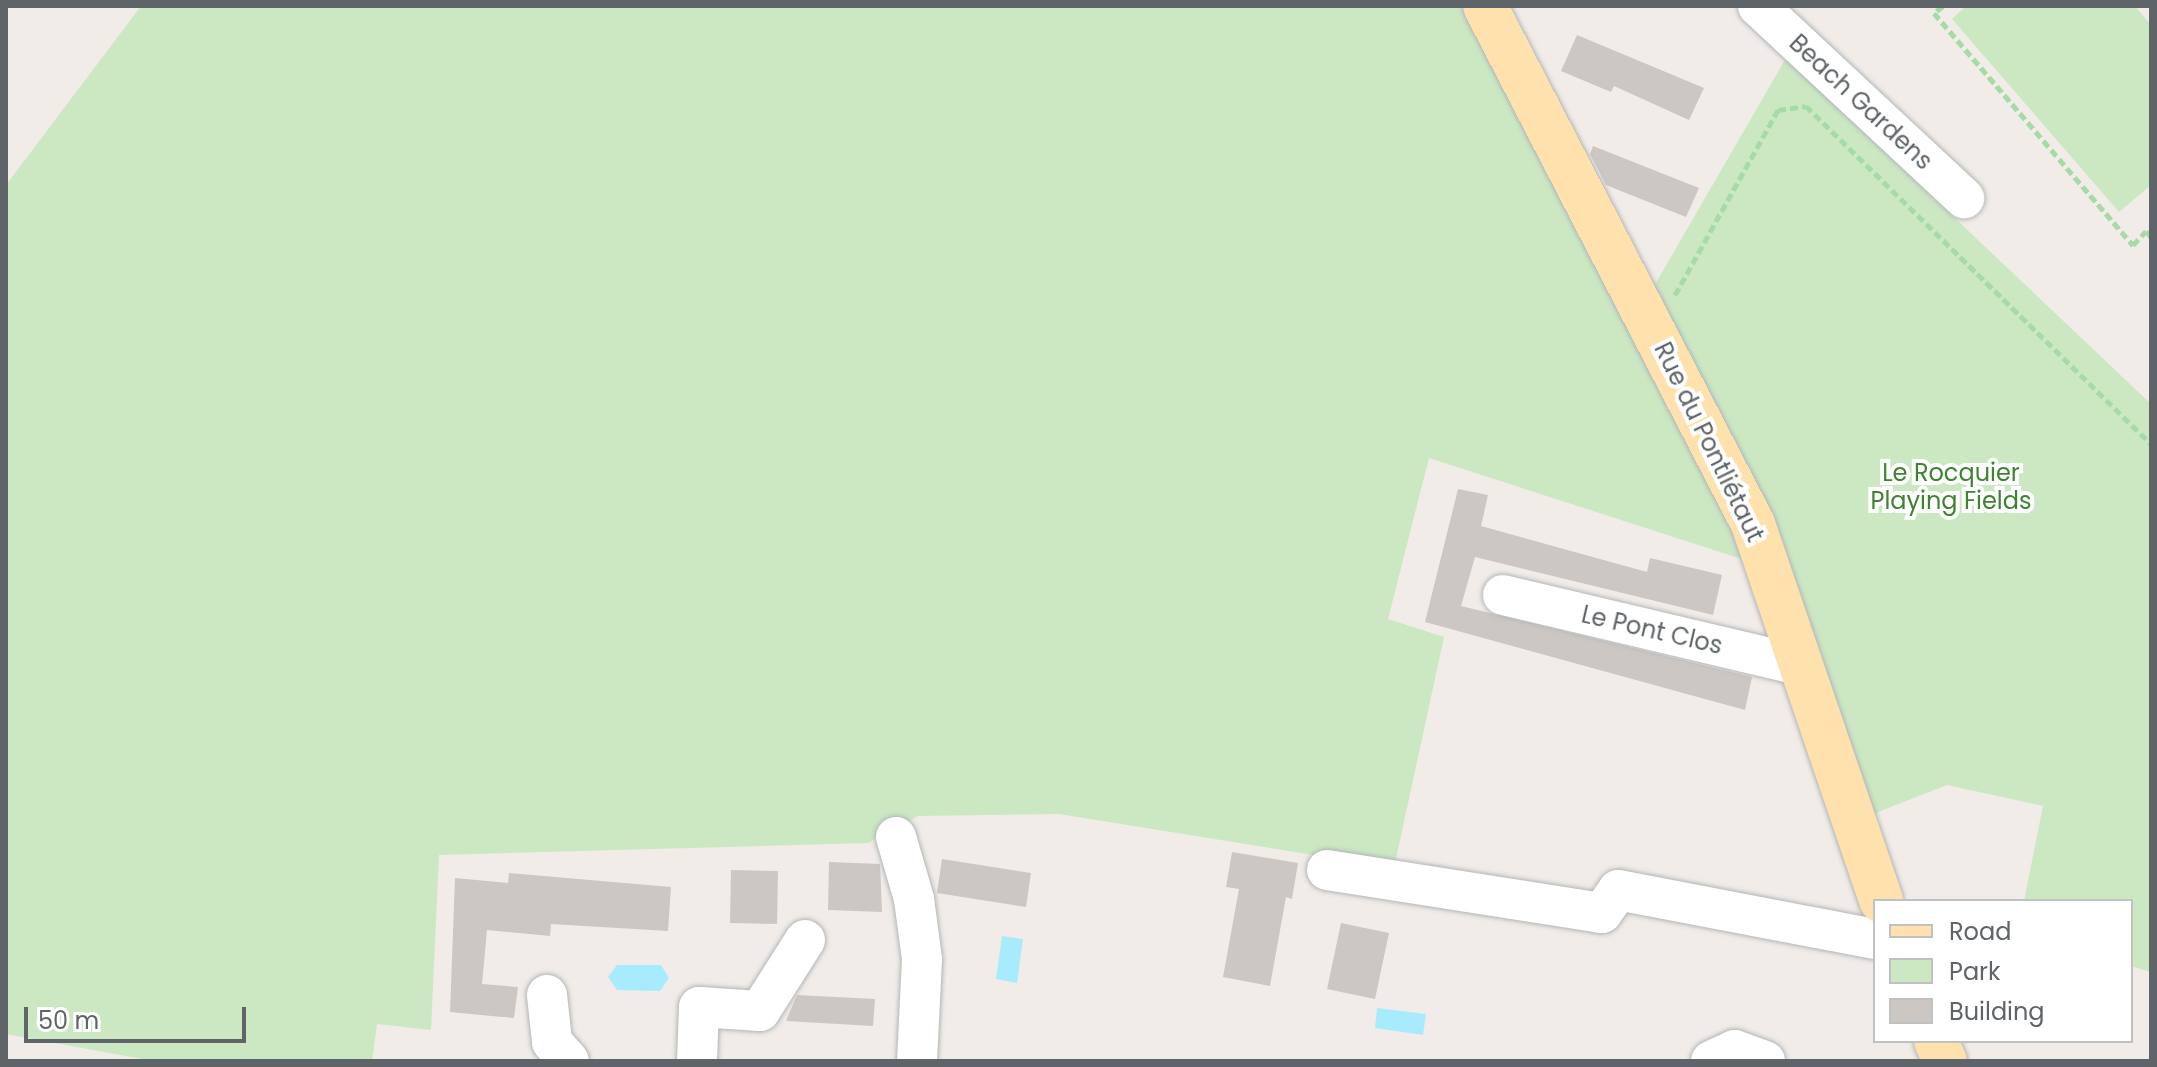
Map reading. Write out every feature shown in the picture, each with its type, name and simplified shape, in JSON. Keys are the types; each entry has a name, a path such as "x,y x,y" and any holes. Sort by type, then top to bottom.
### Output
{"main road":[{"name":"Rue du Pontliétaut","path":"1485,6 1753,524 1880,899"}],"street":[{"name":"Beach Gardens","path":"1758,6 1964,198"},
{"name":"Le Pont Clos","path":"1503,595 1800,665"},
{"path":"896,837 914,899 922,959 917,1061"},
{"path":"1327,870 1602,913 1618,890 1873,939"},
{"path":"697,1061 699,1007 760,1011 805,940"},
{"path":"547,995 552,1042 569,1061"},
{"path":"1711,1061 1735,1050 1765,1061"}],"path":[{"path":"1943,6 1934,13 2133,245 2146,231 2151,237"},
{"path":"1680,308 1674,297 1778,110 1806,106 2151,444"}],"green space":[{"path":"141,6 1470,6 1751,562 1429,458 1388,619 1444,637 1394,868 1059,814 918,816 868,843 439,855 431,1030 377,1024 372,1061 153,1061 6,1034 6,185"},
{"path":"1966,6 2135,6 2151,25 2151,185 2119,212 1952,19"},
{"name":"Le Rocquier Playing Fields","path":"1786,58 2151,404 2151,972 2133,967 2133,899 2024,899 2043,806 1947,785 1855,821 1642,307"}],"water":[{"path":"1002,936 1023,939 1017,983 996,979"},
{"path":"617,965 661,965 669,978 660,991 617,990 608,977"},
{"path":"1377,1008 1426,1014 1423,1035 1375,1028"}],"building":[{"path":"1577,35 1704,88 1689,120 1614,86 1611,92 1561,71"},
{"path":"1593,146 1699,188 1686,217 1606,185 1590,154"},
{"path":"1458,489 1488,495 1481,526 1647,572 1650,558 1722,575 1713,615 1475,557 1461,606 1752,677 1745,710 1425,622"},
{"path":"1232,852 1298,863 1292,899 1286,897 1270,986 1223,977 1239,889 1226,887"},
{"path":"942,859 1031,873 1026,907 937,893"},
{"path":"829,862 880,864 882,912 828,910"},
{"path":"731,870 778,871 777,924 730,923"},
{"path":"509,873 671,887 668,931 551,924 550,936 487,930 482,984 518,987 514,1018 450,1012 455,878 508,883"},
{"path":"1341,923 1389,933 1375,999 1327,989"},
{"path":"797,995 875,999 873,1026 786,1021"}]}
